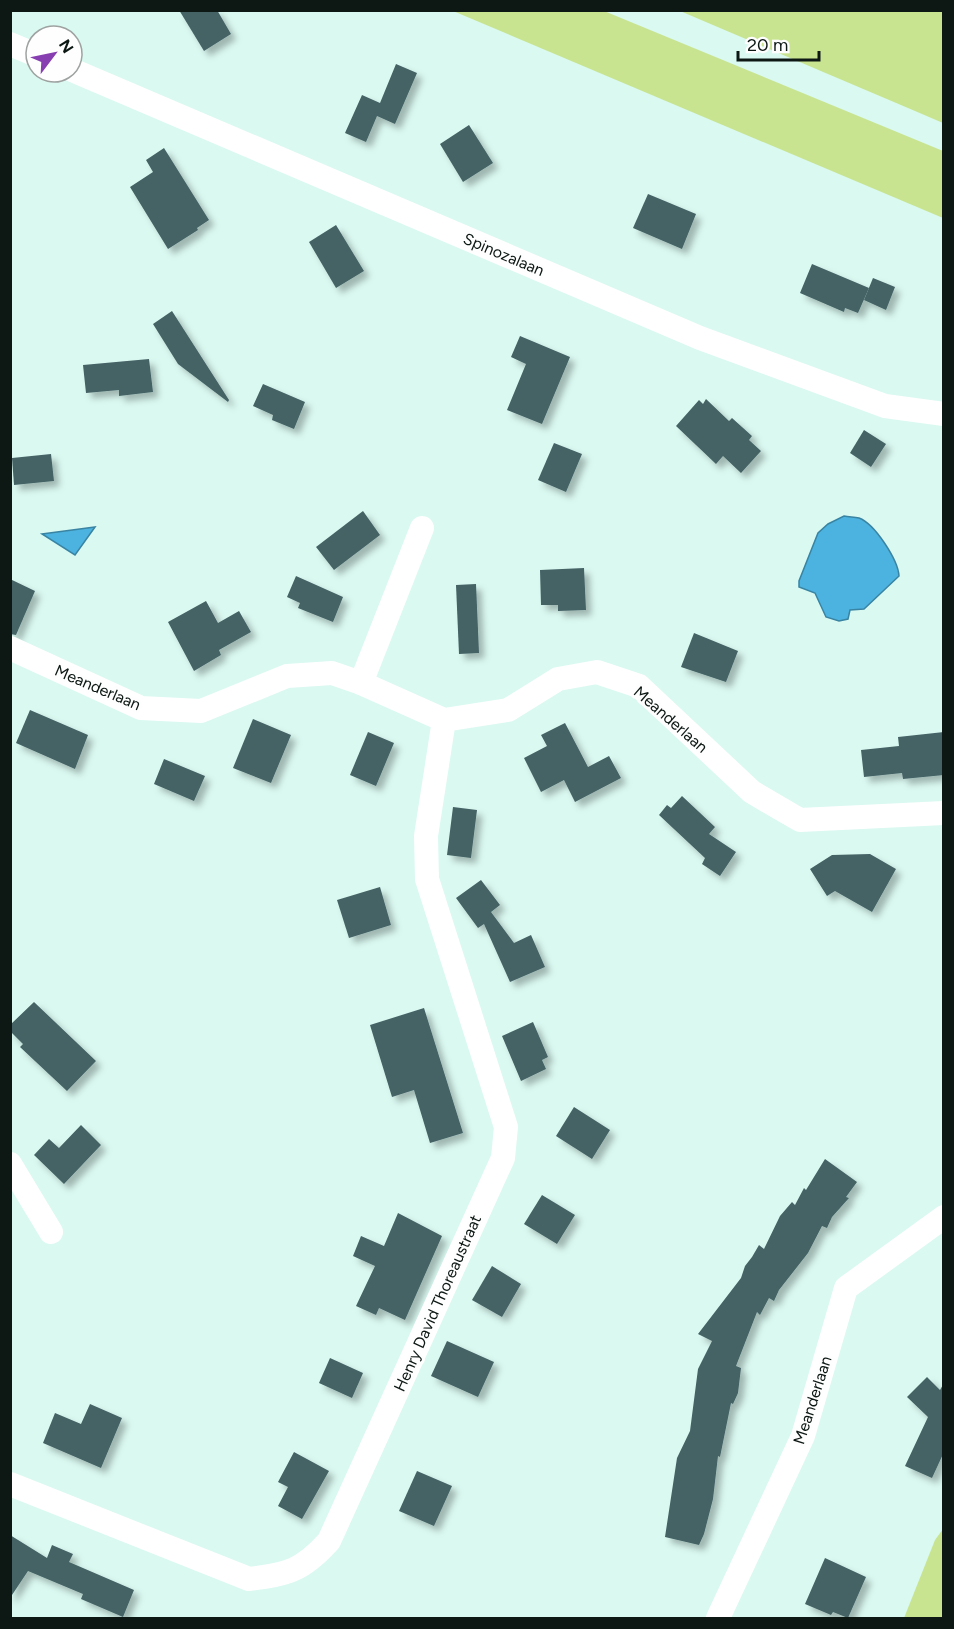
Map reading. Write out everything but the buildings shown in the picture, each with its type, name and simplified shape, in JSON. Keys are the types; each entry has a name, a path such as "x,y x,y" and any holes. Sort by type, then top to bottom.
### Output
{"street":[{"path":"10,44 24,50"},
{"name":"Spinozalaan","path":"84,75 700,338 885,406 944,414"},
{"path":"361,683 422,528"},
{"name":"Meanderlaan","path":"10,648 141,708 201,711 287,676 332,673 361,683 444,720 508,710 558,679 597,672 639,686 752,792 800,820 944,813"},
{"name":"Henry David Thoreaustraat","path":"10,1484 249,1579 282,1575 312,1560 329,1541 503,1158 506,1127 427,879 426,836 444,720"},
{"path":"10,1164 51,1232"},
{"name":"Meanderlaan","path":"718,1618 803,1437 846,1288 944,1217"}],"green space":[{"path":"453,11 604,11 943,151 943,218"},
{"path":"680,11 943,11 943,123 915,111"},
{"path":"943,1529 943,1618 904,1618 935,1540"}],"water":[{"path":"844,516 859,518 872,527 895,561 899,576 864,609 850,610 848,619 839,621 826,617 815,593 799,587 799,581 818,533 828,524"},
{"path":"95,527 75,555 42,534"}]}
